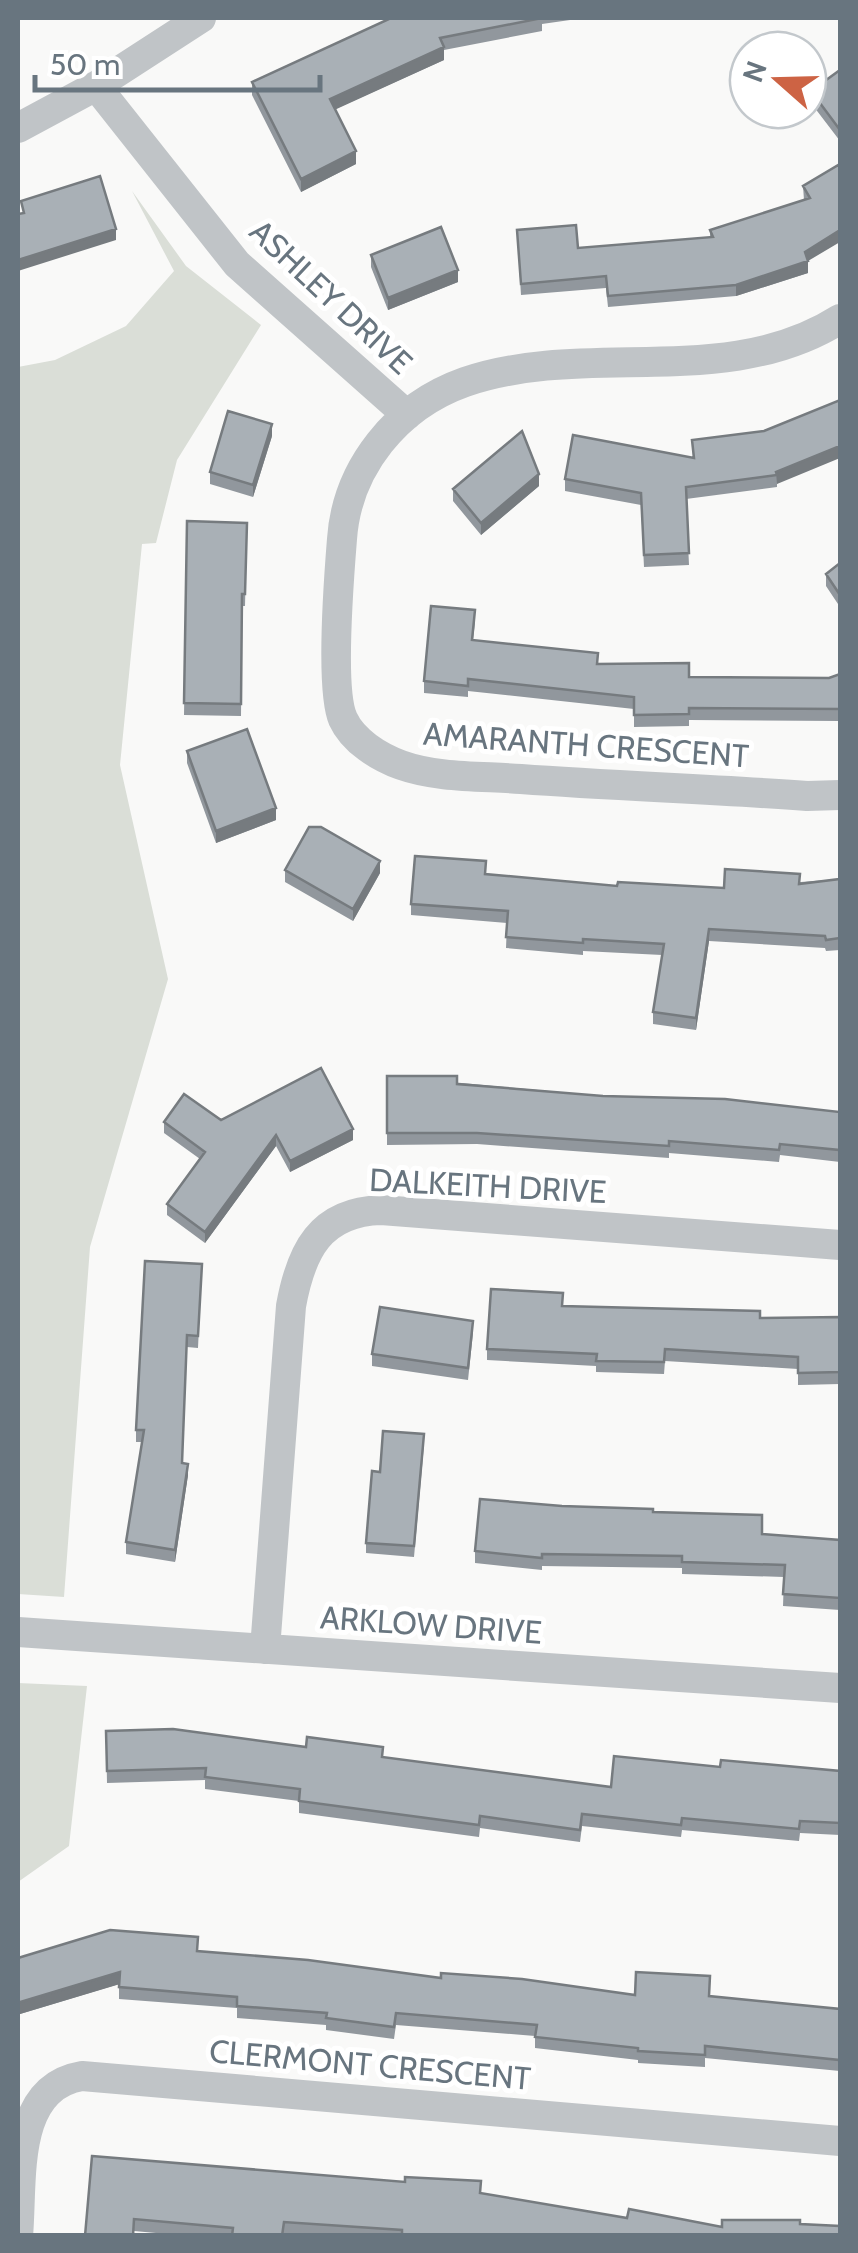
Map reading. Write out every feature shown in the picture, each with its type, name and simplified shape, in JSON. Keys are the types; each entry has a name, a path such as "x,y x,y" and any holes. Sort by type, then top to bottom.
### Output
{"street":[{"path":"18,128 96,86 201,18"},
{"name":"ASHLEY DRIVE","path":"96,86 237,264 407,416"},
{"name":"AMARANTH CRESCENT","path":"840,319 802,340 715,361 591,360 466,382 435,396 407,416 385,435 368,458 345,515 337,692 344,723 356,737 384,758 405,767 596,784 840,795"},
{"name":"DALKEITH DRIVE","path":"265,1649 291,1306 302,1262 328,1227 350,1215 381,1210 840,1245"},
{"name":"ARKLOW DRIVE","path":"18,1632 840,1688"},
{"name":"CLERMONT CRESCENT","path":"18,2236 32,2111 57,2084 82,2076 840,2141"}],"shaded area":[{"path":"132,191 186,266 261,325 177,460 156,543 142,544 120,765 168,979 90,1247 64,1597 18,1594 18,367 55,360 126,326 174,271"},
{"path":"18,1683 87,1686 69,1846 18,1882"}],"building":[{"path":"391,18 542,18 440,38 444,47 330,99 356,151 301,179 252,82"},
{"path":"840,70 840,130 828,114 828,79"},
{"path":"840,164 840,230 805,252 808,261 736,285 608,296 606,276 521,284 517,230 576,225 578,248 713,237 710,230 810,198 803,186"},
{"path":"100,176 116,229 18,260 18,214 24,213 21,201"},
{"path":"441,227 458,270 388,298 371,255"},
{"path":"840,400 840,446 776,472 777,475 686,487 689,553 644,555 641,493 565,479 573,435 694,458 692,440 764,431"},
{"path":"228,411 272,424 253,485 210,472"},
{"path":"522,431 539,474 481,523 453,489"},
{"path":"187,521 247,523 241,704 184,703"},
{"path":"840,563 840,595 826,574"},
{"path":"431,606 475,610 472,640 598,653 597,664 689,663 689,677 829,678 840,674 840,709 689,708 689,714 634,715 634,697 468,679 468,686 424,681"},
{"path":"247,729 276,808 216,831 187,751"},
{"path":"309,827 321,827 380,861 353,909 285,870"},
{"path":"415,856 486,861 485,874 617,886 618,882 724,888 725,869 800,874 799,884 840,879 840,938 709,929 696,1018 653,1012 664,944 506,937 508,911 411,904"},
{"path":"321,1068 353,1129 290,1161 276,1135 205,1232 167,1204 205,1152 164,1122 184,1094 221,1120"},
{"path":"387,1076 457,1076 457,1084 603,1096 725,1099 840,1112 840,1150 780,1144 779,1150 669,1141 669,1146 477,1133 387,1133"},
{"path":"145,1261 202,1264 198,1336 187,1335 182,1463 188,1464 175,1550 126,1542 144,1430 136,1430"},
{"path":"491,1289 563,1293 562,1306 760,1311 760,1318 840,1317 840,1372 798,1373 798,1357 665,1349 664,1362 596,1361 597,1354 487,1349"},
{"path":"380,1307 473,1321 468,1368 372,1354"},
{"path":"383,1431 424,1434 414,1546 366,1543 372,1471 380,1472"},
{"path":"480,1499 653,1512 762,1515 762,1534 840,1540 840,1598 783,1594 785,1565 682,1562 682,1556 542,1554 542,1558 475,1551"},
{"path":"173,1729 306,1747 307,1737 383,1747 382,1757 611,1787 614,1756 720,1767 721,1760 840,1771 840,1823 800,1821 799,1829 682,1818 681,1825 582,1814 580,1830 480,1816 479,1825 299,1801 300,1789 205,1777 206,1768 107,1771 106,1731"},
{"path":"110,1930 198,1937 197,1951 308,1960 441,1978 441,1973 522,1979 635,1995 636,1972 710,1976 709,1996 840,2009 840,2060 705,2046 705,2055 638,2051 535,2037 537,2025 396,2013 394,2027 326,2018 327,2013 237,2006 237,1997 119,1987 120,1972 18,2005 18,1958"},
{"path":"92,2156 405,2182 405,2177 481,2181 480,2193 627,2218 629,2209 722,2227 722,2220 800,2220 800,2224 840,2226 840,2236 402,2236 402,2230 284,2222 282,2236 232,2236 233,2228 134,2219 133,2236 85,2236"}]}
